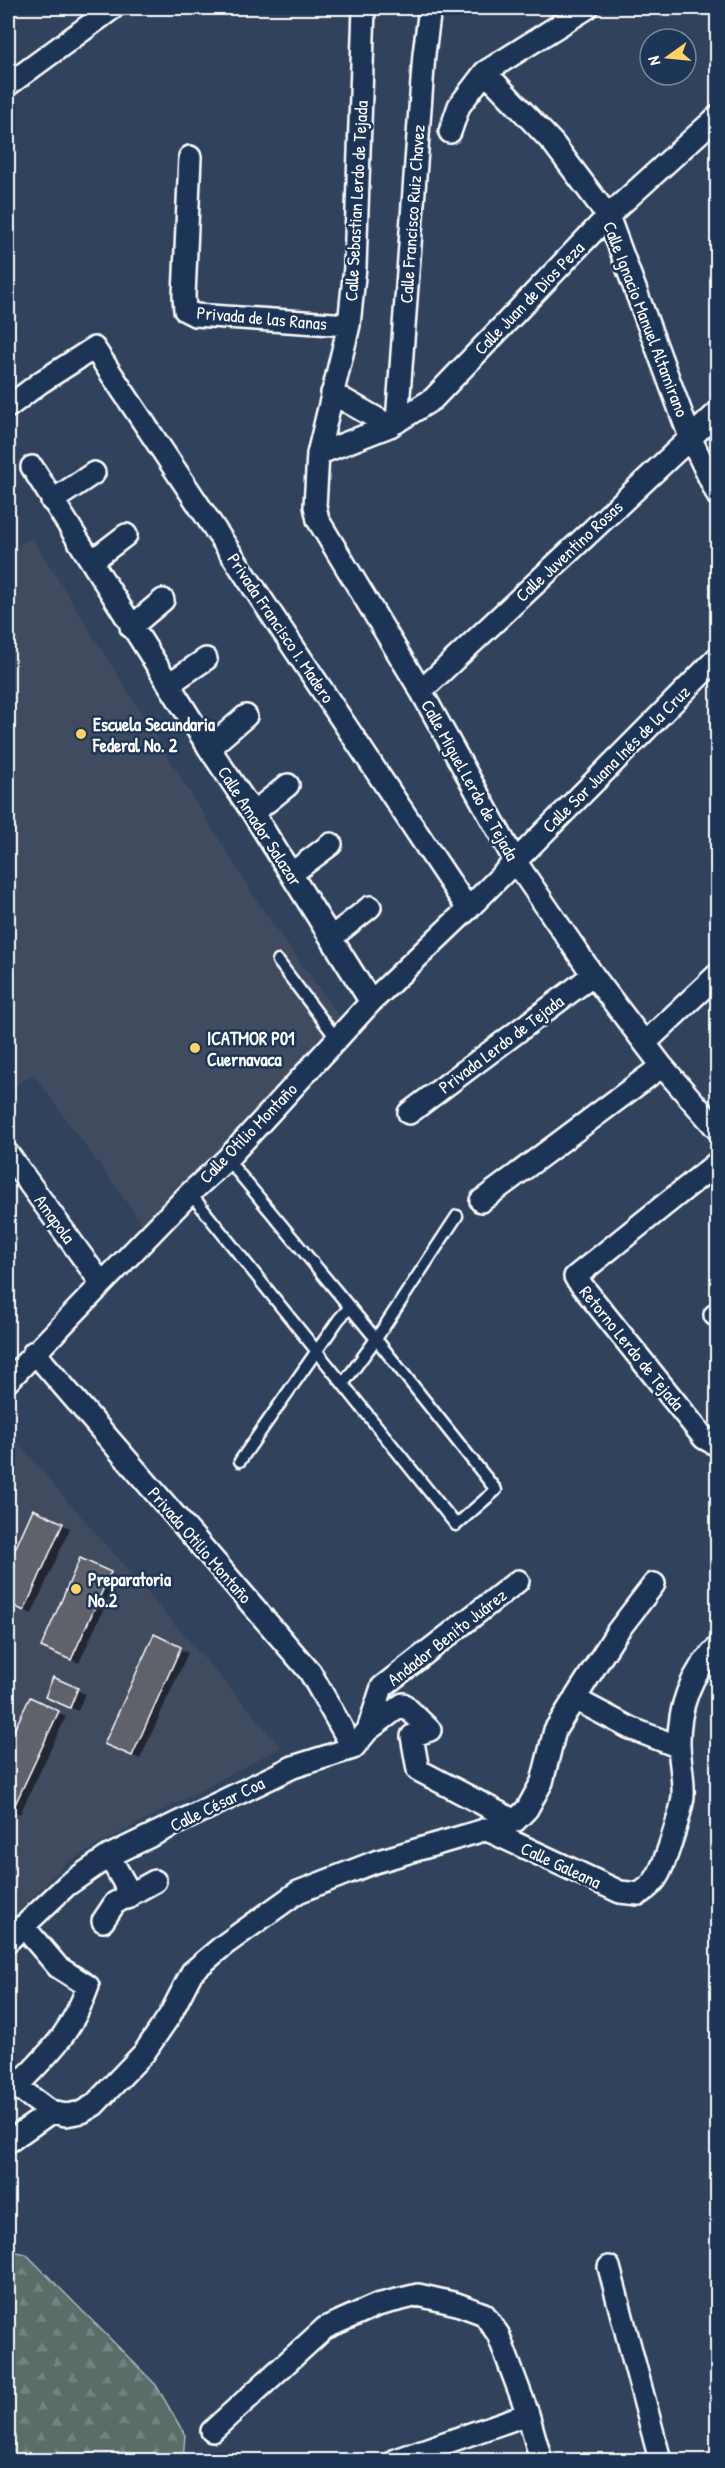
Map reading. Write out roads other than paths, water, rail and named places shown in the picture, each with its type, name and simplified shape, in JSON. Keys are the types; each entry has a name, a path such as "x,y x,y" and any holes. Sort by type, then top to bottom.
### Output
{"street":[{"path":"8,85 112,8"},
{"name":"Calle Sebastian Lerdo de Tejada","path":"332,393 349,325 355,267 364,8"},
{"name":"Calle Francisco Ruiz Chavez","path":"393,424 424,54 430,8"},
{"path":"450,132 459,106 485,72 587,8"},
{"name":"Calle Ignacio Manuel Altamirano","path":"485,72 553,143 608,216 690,437 717,496"},
{"name":"Calle Juan de Dios Peza","path":"318,454 393,424 433,399 608,216 717,116"},
{"name":"Privada de las Ranas","path":"190,157 185,310 195,315 349,325"},
{"name":"Privada Francisco I. Madero","path":"8,407 41,382 94,348 468,909"},
{"path":"332,393 393,424"},
{"name":"Calle Miguel Lerdo de Tejada","path":"332,393 318,454 315,506 318,520 421,691 515,861 593,975 662,1066 717,1130"},
{"name":"Calle Juventino Rosas","path":"421,691 717,412"},
{"name":"Calle Amador Salazar","path":"32,467 372,1002"},
{"path":"52,501 94,473"},
{"path":"92,561 126,535"},
{"path":"132,627 163,600"},
{"name":"Calle Sor Juana Inés de la Cruz","path":"515,861 717,657"},
{"path":"170,684 206,659"},
{"path":"209,748 246,716"},
{"path":"254,813 288,785"},
{"path":"291,874 331,844"},
{"name":"Calle Otilio Montaño","path":"11,1368 34,1352 190,1193 227,1159 336,1038 515,861"},
{"path":"332,937 370,907"},
{"path":"645,1042 717,974"},
{"name":"Privada Lerdo de Tejada","path":"409,1113 593,975"},
{"path":"481,1201 662,1066"},
{"name":"Amapola","path":"8,1154 102,1284"},
{"name":"Retorno Lerdo de Tejada","path":"717,1162 574,1277 704,1438 715,1444 717,1442"},
{"name":"Privada Otilio Montaño","path":"34,1352 310,1672 352,1748"},
{"name":"Andador Benito Juárez","path":"368,1730 382,1687 518,1581"},
{"path":"23,1926 58,1967 88,1986 78,2014 60,2041 12,2084 51,2112 66,2115 82,2112 94,2105 144,2053 170,2015 192,1972 224,1945 298,1892 375,1862 515,1821 527,1809 542,1782 555,1730 617,1632 654,1584"},
{"path":"575,1699 630,1728 679,1747 679,1720 685,1696 696,1674 717,1647"},
{"path":"352,1748 368,1730 403,1704 430,1730 412,1736 418,1770 515,1821"},
{"name":"Calle Galeana","path":"485,1829 620,1892 639,1894 658,1877 683,1797 679,1747"},
{"name":"Calle César Coa","path":"8,1941 67,1885 109,1856 292,1767 352,1748"},
{"path":"109,1856 126,1886 128,1898"},
{"path":"103,1921 116,1903 155,1881"},
{"path":"8,2142 51,2112"},
{"path":"609,2267 660,2460"},
{"path":"212,2431 325,2328 377,2305 418,2295 457,2304 484,2314 498,2334 528,2414 541,2460"},
{"path":"396,2460 528,2414"}],"lane":[{"path":"278,961 336,1038"},
{"path":"190,1193 456,1525 496,1490 350,1307 227,1159"},
{"path":"343,1384 376,1339 457,1216"},
{"path":"240,1461 350,1307"}],"place":[{"name":"Escuela Secundaria Federal No. 2","path":"81,734"},
{"name":"ICATMOR P01 Cuernavaca","path":"195,1048"},
{"name":"Preparatoria No.2","path":"76,1589"}]}
